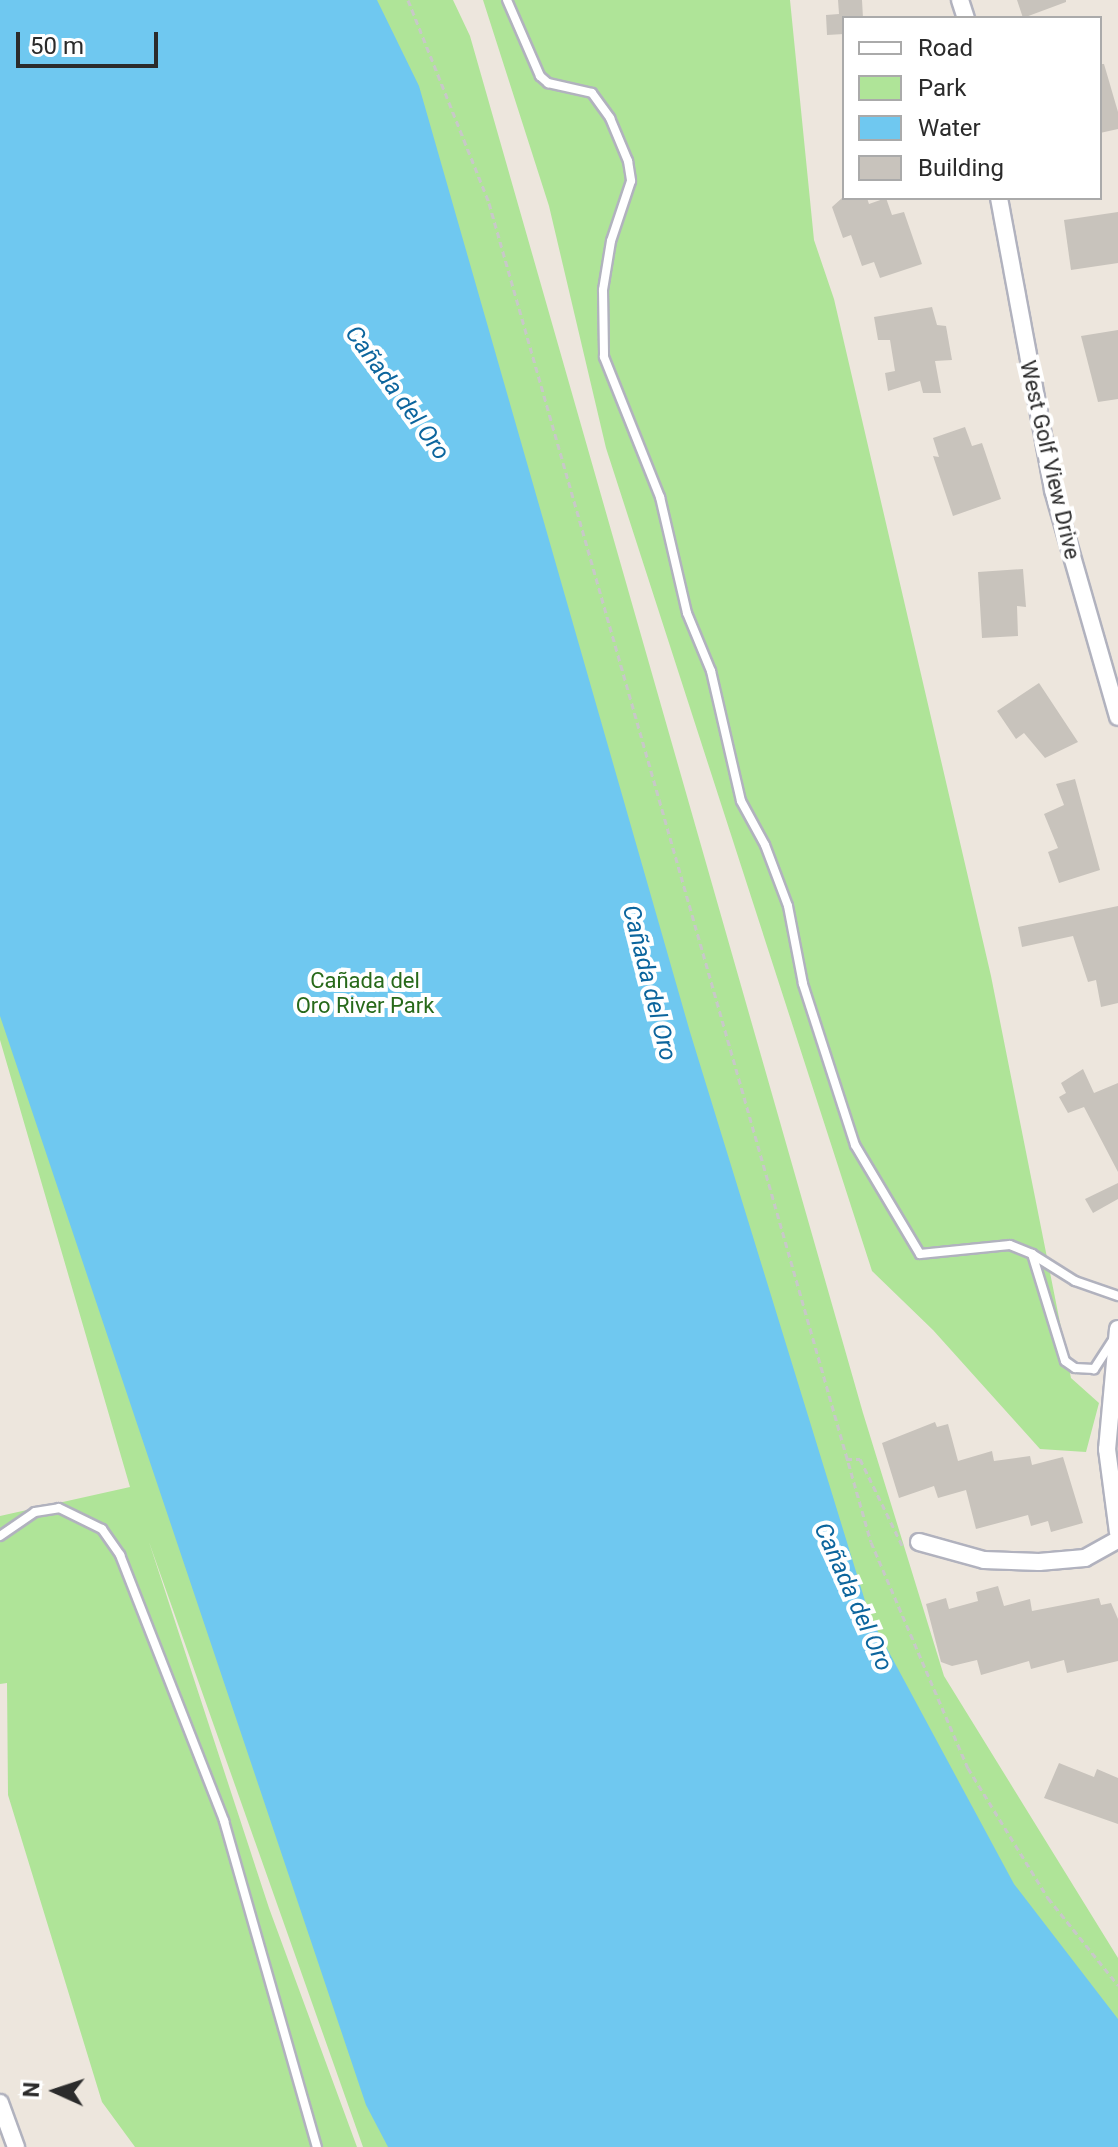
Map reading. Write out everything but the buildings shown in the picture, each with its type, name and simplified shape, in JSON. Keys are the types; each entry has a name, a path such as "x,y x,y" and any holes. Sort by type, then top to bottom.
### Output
{"street":[{"name":"West Golf View Drive","path":"999,200 1053,490 1118,717"},
{"path":"1117,1331 1107,1449 1118,1532"},
{"path":"919,1542 984,1560 1039,1562 1085,1558 1118,1540"},
{"path":"0,2103 16,2147"}],"lane":[{"path":"507,0 540,76 548,83 592,93 610,118 628,161 631,181 611,241 603,290 604,357 660,497 687,613 711,671 741,801 765,845 788,906 803,984 855,1145 920,1254 1010,1245 1032,1254 1075,1281 1118,1296"},
{"path":"1032,1254 1065,1361 1075,1368 1094,1369 1117,1331"},
{"path":"0,1536 35,1512 59,1508 102,1529 120,1555 224,1821 317,2147"}],"path":[{"path":"408,0 489,203 871,1542 968,1768 1048,1898 1118,1985"},
{"path":"846,1459 860,1459 900,1546 919,1542"}],"green space":[{"name":"Cañada del Oro River Park","path":"0,0 453,0 470,36 863,1413 944,1676 1118,1958 1118,2147 363,2147 149,1542 269,1908 357,2147 135,2147 102,2102 8,1795 7,1683 0,1684 0,1516 130,1487 0,1040"},
{"path":"483,0 790,0 814,240 834,299 991,976 1071,1378 1099,1403 1086,1452 1040,1449 933,1330 872,1271 606,448 549,206"}],"water":[{"name":"Cañada del Oro River Park","path":"0,0 377,0 419,86 690,1032 870,1617 1014,1884 1118,2019 1118,2147 388,2147 366,2105 0,1016"}],"water label":[{"name":"Cañada del Oro","path":"397,393"},
{"name":"Cañada del Oro","path":"649,983"},
{"name":"Cañada del Oro","path":"853,1597"}]}
